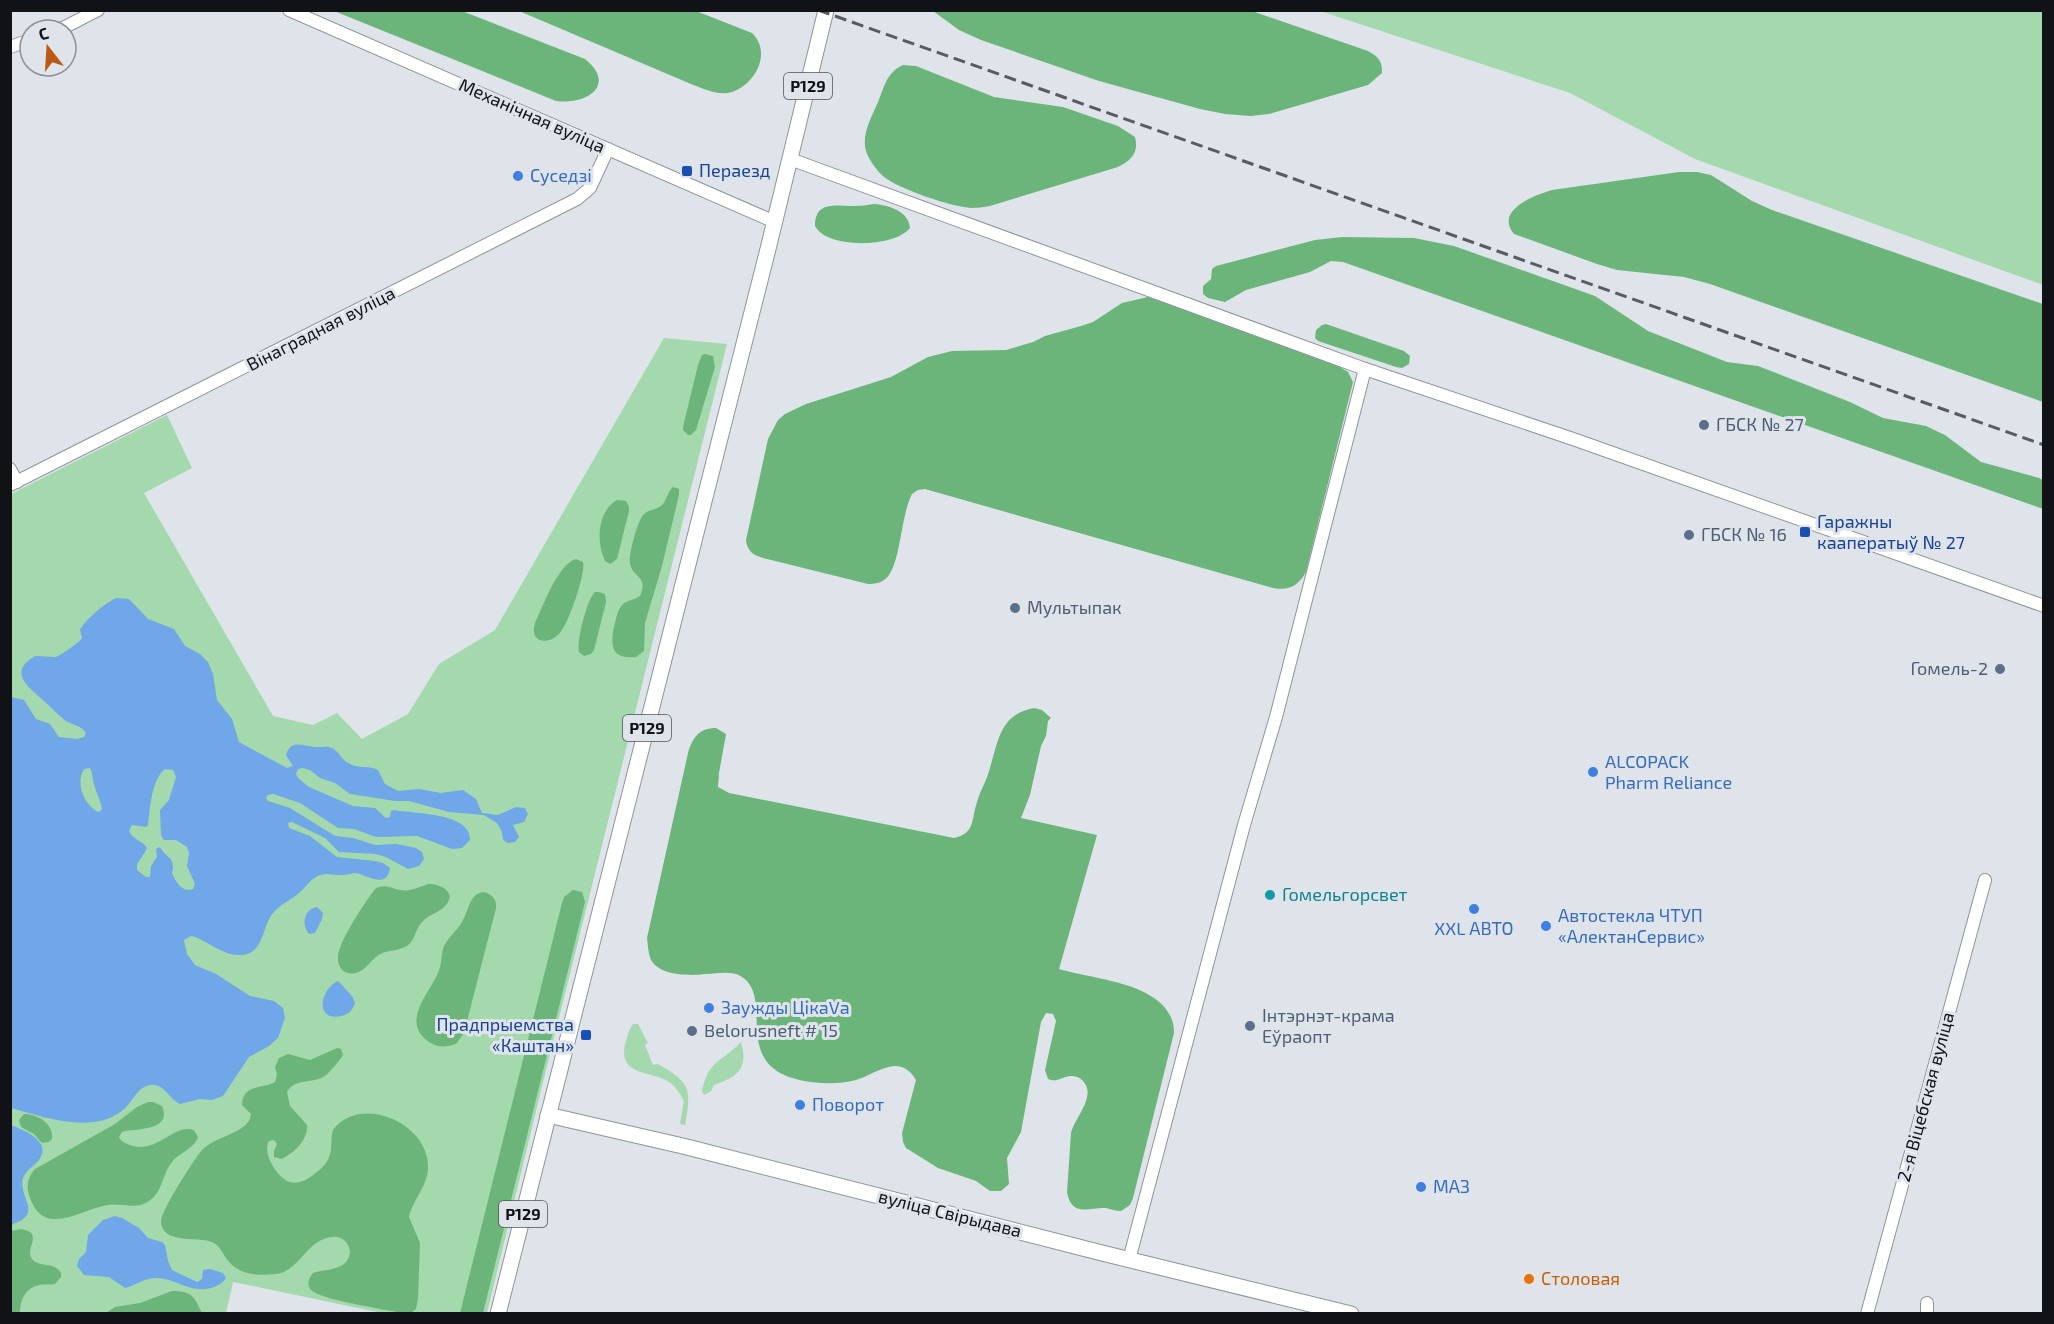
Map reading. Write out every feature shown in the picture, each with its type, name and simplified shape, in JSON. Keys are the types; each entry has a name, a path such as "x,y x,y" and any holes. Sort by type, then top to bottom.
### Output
{"main road":[{"name":"Р129","path":"498,1314 775,222 826,10"},
{"name":"вуліца Свірыдава","path":"548,1115 687,1147 1351,1314"}],"street":[{"path":"78,20 98,10"},
{"name":"Механічная вуліца","path":"289,10 775,222"},
{"name":"Вінаградная вуліца","path":"14,484 577,199 590,188 608,149"},
{"path":"790,159 1365,369 1584,443 2043,606"},
{"path":"1129,1260 1244,825 1276,717 1365,369"},
{"path":"10,469 14,484"},
{"name":"2-я Віцебская вуліца","path":"1867,1314 1985,880"}],"green space":[{"path":"334,11 462,11 585,59 594,68 598,77 598,85 594,91 578,100 556,101"},
{"path":"519,11 696,11 752,33 761,49 761,58 754,75 741,88 727,93 716,93"},
{"path":"933,11 1252,11 1368,51 1379,60 1382,73 1368,85 1269,114 1250,116 1225,114 1099,81 981,40 959,30"},
{"path":"1320,11 2043,11 2043,285 1695,159 1570,93"},
{"path":"903,65 916,66 994,97 1063,107 1118,126 1135,137 1135,151 1131,158 1118,167 990,206 962,207 926,197 884,177 871,162 866,151 865,139 868,126 884,86 893,72"},
{"path":"1679,172 1711,175 1752,201 1772,210 2043,304 2043,402 1710,284 1684,277 1617,270 1597,264 1514,234 1509,225 1509,218 1519,205 1552,190"},
{"path":"874,204 902,213 909,222 910,228 902,235 890,239 861,243 833,239 822,234 815,226 819,212 828,206"},
{"path":"1342,237 1414,238 1454,246 1595,296 1648,331 1727,362 1758,366 1850,402 1883,418 1926,426 1945,435 1981,462 2039,478 2043,480 2043,509 1343,262 1331,261 1310,272 1246,290 1225,302 1208,298 1203,294 1203,286 1211,279 1212,269 1216,266 1315,240"},
{"path":"1148,297 1159,298 1332,362 1348,372 1353,382 1306,572 1296,584 1284,589 1273,588 925,489 912,494 905,513 893,568 889,575 880,582 868,584 763,558 749,550 746,540 768,439 778,420 785,414 806,404 891,377 928,357 952,351 1006,350 1093,322 1122,303"},
{"path":"1326,324 1404,351 1410,356 1409,364 1402,368 1396,367 1318,341 1315,338 1316,330"},
{"path":"664,338 727,344 487,1313 382,1313 233,1282 226,1313 11,1314 11,494 167,415 192,468 144,493 273,716 313,725 337,713 362,739 408,714 439,664 495,630"},
{"path":"702,355 713,356 715,367 696,430 688,435 683,427 698,365"},
{"path":"673,487 679,489 679,495 645,623 644,651 636,657 622,656 614,650 612,640 617,615 623,604 640,596 643,584 630,563 634,538 644,514 661,506"},
{"path":"617,500 626,501 629,511 617,559 610,564 605,561 602,553 600,528 605,512"},
{"path":"576,559 583,562 583,568 576,599 567,620 555,637 550,640 541,640 535,635 535,623 557,577 569,562"},
{"path":"595,592 605,594 606,602 594,650 591,654 584,656 579,652 578,647 586,611"},
{"path":"1034,708 1042,710 1051,718 1048,721 1046,736 1041,746 1030,795 1021,818 1097,835 1059,969 1130,986 1147,994 1161,1003 1171,1016 1174,1033 1133,1198 1130,1205 1121,1211 1106,1208 1077,1208 1069,1200 1067,1192 1071,1133 1088,1093 1083,1081 1077,1077 1048,1079 1045,1070 1056,1021 1053,1014 1046,1013 1041,1022 1021,1132 1007,1158 1009,1184 1001,1191 990,1191 976,1181 938,1168 906,1148 902,1133 916,1080 902,1067 888,1067 856,1080 834,1083 811,1082 785,1075 769,1064 761,1050 757,1034 755,1002 751,988 742,977 729,973 692,975 668,972 655,965 649,952 647,938 688,753 692,742 701,732 716,728 726,734 718,787 729,793 954,838 966,833 972,824 978,798 1002,731 1013,716"},
{"path":"428,884 444,888 450,898 443,908 421,923 407,946 380,954 359,972 350,973 342,970 339,965 339,951 356,918 375,889 384,886 404,890"},
{"path":"573,890 582,892 585,902 483,1313 460,1313 562,903 564,897"},
{"path":"484,892 494,898 496,908 464,1033 456,1044 439,1046 429,1042 421,1034 417,1026 419,1008 438,973 444,946 461,923 473,898"},
{"path":"633,1024 638,1024 648,1043 645,1045 653,1065 658,1064 669,1070 686,1088 688,1103 685,1125 680,1124 684,1101 675,1087 666,1080 636,1070 626,1060 624,1052 626,1041"},
{"path":"741,1042 743,1059 739,1071 729,1079 714,1085 711,1091 704,1095 702,1091 712,1067"},
{"path":"337,1048 341,1049 343,1055 328,1073 318,1079 298,1083 287,1092 290,1106 307,1125 303,1141 292,1153 282,1159 274,1157 277,1144 274,1140 269,1141 267,1151 275,1169 287,1181 294,1183 310,1177 328,1160 333,1130 345,1119 359,1114 374,1114 390,1118 416,1136 425,1150 428,1172 409,1217 420,1243 418,1299 416,1309 412,1312 401,1313 353,1304 317,1294 311,1290 309,1281 313,1273 337,1268 348,1260 350,1251 348,1246 338,1237 323,1239 316,1243 298,1262 284,1272 257,1275 239,1270 212,1242 173,1237 163,1229 162,1215 192,1163 207,1146 242,1128 250,1120 251,1114 242,1105 243,1098 249,1090 275,1082 277,1075 275,1067 279,1058 288,1054 310,1060"},
{"path":"148,1102 162,1106 164,1114 162,1120 151,1127 122,1132 119,1137 124,1142 140,1147 148,1146 186,1129 194,1130 198,1137 194,1144 172,1162 154,1197 140,1205 108,1205 63,1218 53,1219 43,1216 35,1209 29,1195 28,1184 35,1169 115,1124 137,1107"},
{"path":"24,1114 40,1118 48,1124 52,1134 49,1142 42,1143 34,1134 21,1127 19,1120"},
{"path":"21,1229 32,1234 30,1255 32,1259 58,1269 61,1277 55,1284 39,1285 30,1289 22,1300 20,1313 11,1313 11,1231"},
{"path":"172,1291 184,1292 192,1296 202,1313 106,1313 115,1307 140,1303"}],"water":[{"path":"129,599 148,619 174,629 185,646 200,654 208,662 213,674 217,700 232,719 239,742 287,768 293,766 286,755 294,745 330,747 350,764 378,770 385,784 398,791 419,789 441,793 463,790 476,799 482,813 498,815 516,807 525,808 528,814 524,822 513,825 519,837 515,842 508,843 503,840 497,823 484,815 449,812 409,801 350,794 310,770 298,769 296,774 298,778 309,787 353,806 375,808 386,818 390,817 391,811 394,810 451,819 468,831 470,840 462,848 452,849 417,836 376,837 354,829 338,828 300,803 273,794 268,795 266,798 268,801 290,808 335,836 353,838 375,845 396,844 416,848 422,852 424,859 419,866 408,869 386,857 375,854 339,852 325,838 292,822 288,823 289,828 310,836 337,857 375,861 390,868 388,875 381,880 356,873 323,874 311,880 299,893 273,913 258,946 247,954 227,953 191,936 184,940 187,954 195,965 216,974 250,996 274,1001 283,1008 285,1018 278,1038 249,1057 223,1096 212,1100 200,1099 180,1104 159,1086 150,1085 145,1086 123,1110 111,1117 97,1122 68,1122 11,1108 11,697 24,700 36,719 50,724 59,737 77,739 84,737 86,733 84,730 63,719 28,686 21,674 22,668 35,656 56,657 66,651 82,638 80,630 86,622 113,600","holes":["90,768 102,810 98,812 93,809 82,793 81,775 84,769","165,769 173,770 176,777 169,800 160,810 161,835 164,840 176,840 187,847 189,853 187,866 195,884 193,889 189,890 178,883 172,873 172,861 160,847 156,849 157,857 151,866 150,877 146,877 137,870 137,864 147,848 129,831 132,825 146,827 148,825 154,788 160,774"]},
{"path":"317,907 323,913 322,919 315,933 309,934 305,926 305,918 309,911"},
{"path":"338,981 352,996 355,1003 348,1013 332,1017 323,1010 324,997 332,985"},
{"path":"11,1125 35,1137 42,1147 42,1153 39,1160 23,1178 22,1186 28,1205 27,1216 11,1225"},
{"path":"115,1216 139,1228 148,1238 162,1242 165,1245 172,1270 197,1282 202,1279 203,1270 210,1269 223,1273 226,1278 217,1286 203,1289 156,1278 125,1288 109,1277 84,1275 77,1266 79,1259 86,1252 88,1235 103,1220"}],"railway":[{"path":"818,10 2044,445"}],"place":[{"name":"Пераезд","path":"687,171"},
{"name":"Суседзі","path":"518,176"},
{"name":"ГБСК № 27","path":"1704,425"},
{"name":"Гаражны кааператыў № 27","path":"1805,532"},
{"name":"ГБСК № 16","path":"1689,535"},
{"name":"Мультыпак","path":"1015,608"},
{"name":"Гомель-2","path":"2000,669"},
{"name":"ALCOPACK Pharm Reliance","path":"1593,772"},
{"name":"Гомельгорсвет","path":"1270,895"},
{"name":"XXL АВТО","path":"1474,909"},
{"name":"Автостекла ЧТУП «АлектанСервис»","path":"1546,926"},
{"name":"Заужды ЦікаVа","path":"709,1008"},
{"name":"Інтэрнэт-крама Еўраопт","path":"1250,1026"},
{"name":"Belorusneft # 15","path":"692,1031"},
{"name":"Прадпрыемства «Каштан»","path":"586,1035"},
{"name":"Поворот","path":"800,1105"},
{"name":"МАЗ","path":"1421,1187"},
{"name":"Столовая","path":"1529,1279"}]}
